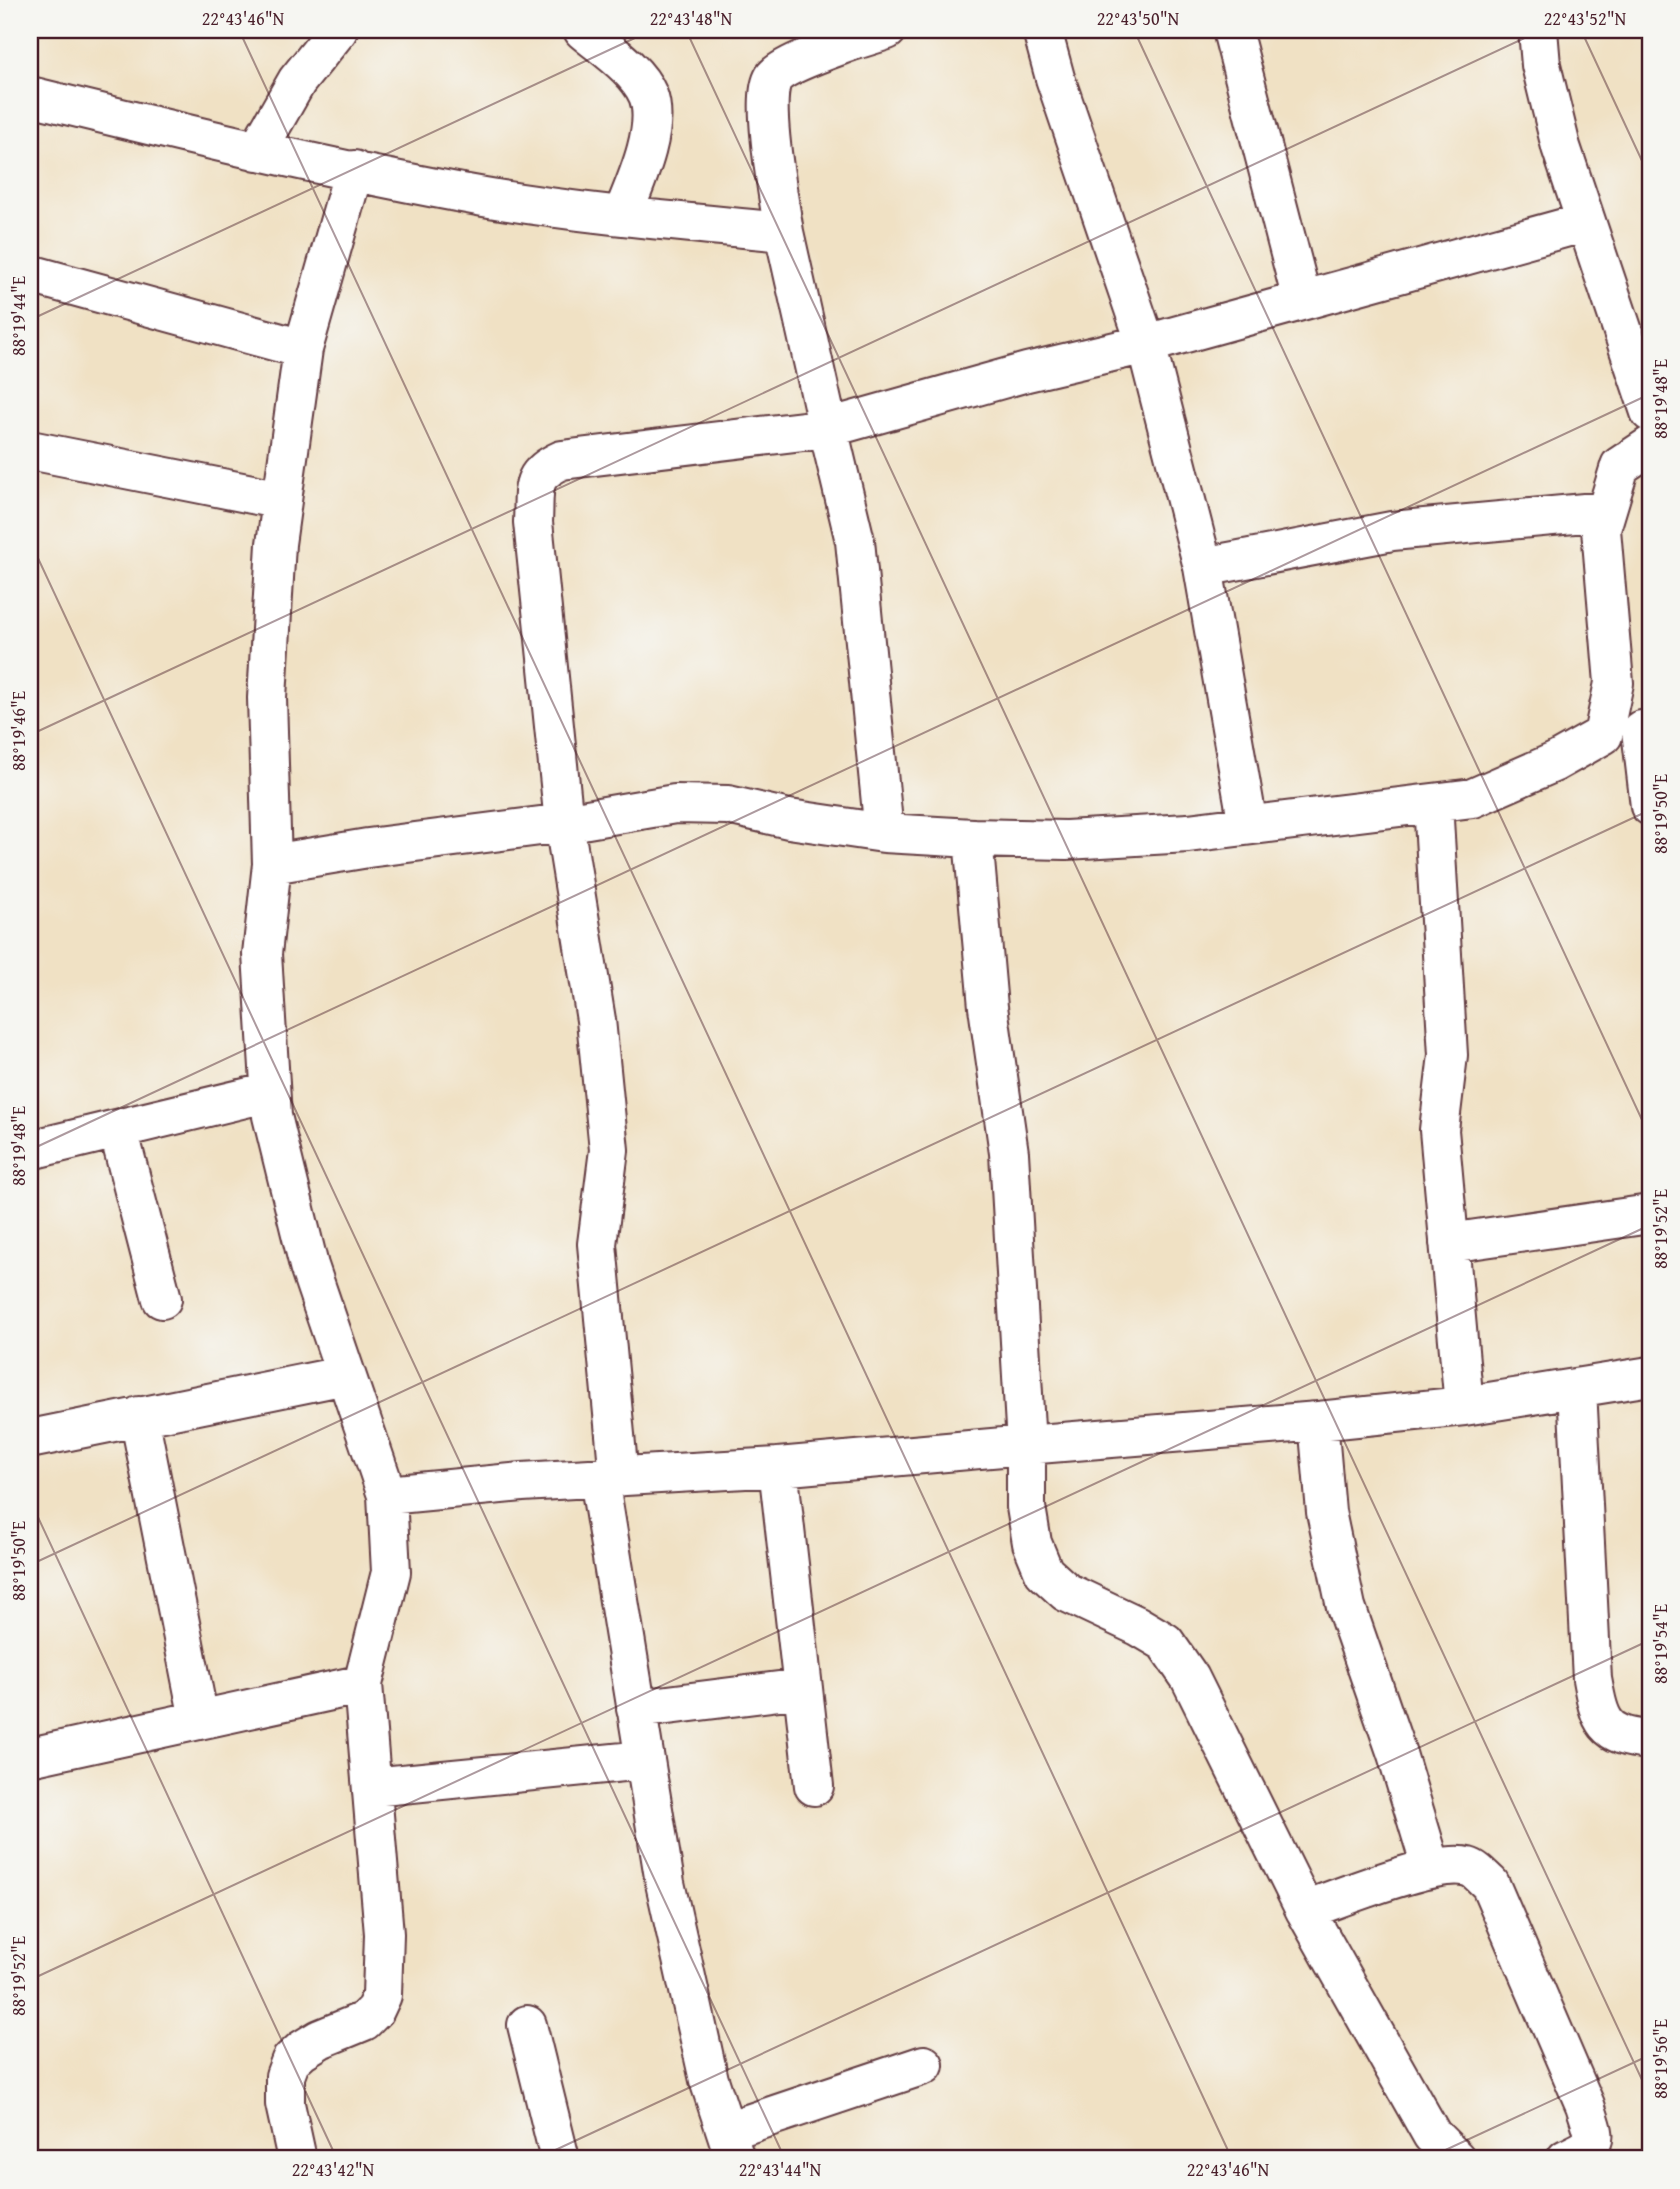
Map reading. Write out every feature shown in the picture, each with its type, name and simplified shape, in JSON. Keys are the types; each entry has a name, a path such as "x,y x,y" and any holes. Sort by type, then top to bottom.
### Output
{"street":[{"path":"257,151 296,81 338,30"},
{"path":"583,30 636,77 648,95 652,115 643,162 622,216"},
{"path":"1042,30 1055,78 1146,344 1203,567 1248,825"},
{"path":"1232,30 1302,300"},
{"path":"1538,30 1544,77 1561,147 1650,412"},
{"path":"861,33 785,69 773,78 768,94 768,116 784,232 855,541 884,833"},
{"path":"30,96 257,151 486,197 622,216 784,232"},
{"path":"298,2159 285,2104 285,2076 291,2060 320,2039 364,2021 375,2010 382,1995 384,1934 363,1684 391,1572 387,1495 309,1266 272,1116 262,954 272,864 267,698 276,544 303,349 354,170"},
{"path":"924,2065 731,2145 709,2080 665,1884 644,1760 609,1477 597,1244 609,1150 596,1020 564,824 533,522 535,481 544,468 562,460 828,428 1027,372 1146,344 1586,222"},
{"path":"30,274 303,349"},
{"path":"1603,735 1614,683 1601,529 1620,466 1650,446"},
{"path":"30,450 282,500"},
{"path":"1203,567 1392,531 1606,510"},
{"path":"272,864 368,848 564,824 675,804 728,805 789,819 884,833 1066,840 1188,833 1473,798 1555,762 1603,735 1646,729 1650,807"},
{"path":"1433,803 1448,1055 1439,1130 1464,1406"},
{"path":"973,838 988,1007 1009,1153 1026,1445 1026,1507 1032,1543 1044,1572 1066,1592 1138,1626 1164,1642 1190,1678 1305,1910 1432,2135 1456,2159"},
{"path":"30,1150 270,1093"},
{"path":"118,1129 162,1299"},
{"path":"1449,1243 1650,1214"},
{"path":"30,1438 346,1375"},
{"path":"387,1495 778,1467 1318,1421 1464,1406 1650,1376"},
{"path":"1577,1389 1592,1679 1597,1707 1605,1724 1619,1735 1650,1740"},
{"path":"139,1416 200,1720"},
{"path":"1318,1421 1326,1512 1346,1608 1397,1754 1431,1867"},
{"path":"778,1467 814,1786"},
{"path":"30,1757 363,1684"},
{"path":"636,1709 803,1688"},
{"path":"372,1787 644,1760"},
{"path":"1305,1910 1431,1867 1472,1867 1490,1884 1592,2127 1594,2141 1588,2149 1566,2159"},
{"path":"527,2025 560,2159"}]}
